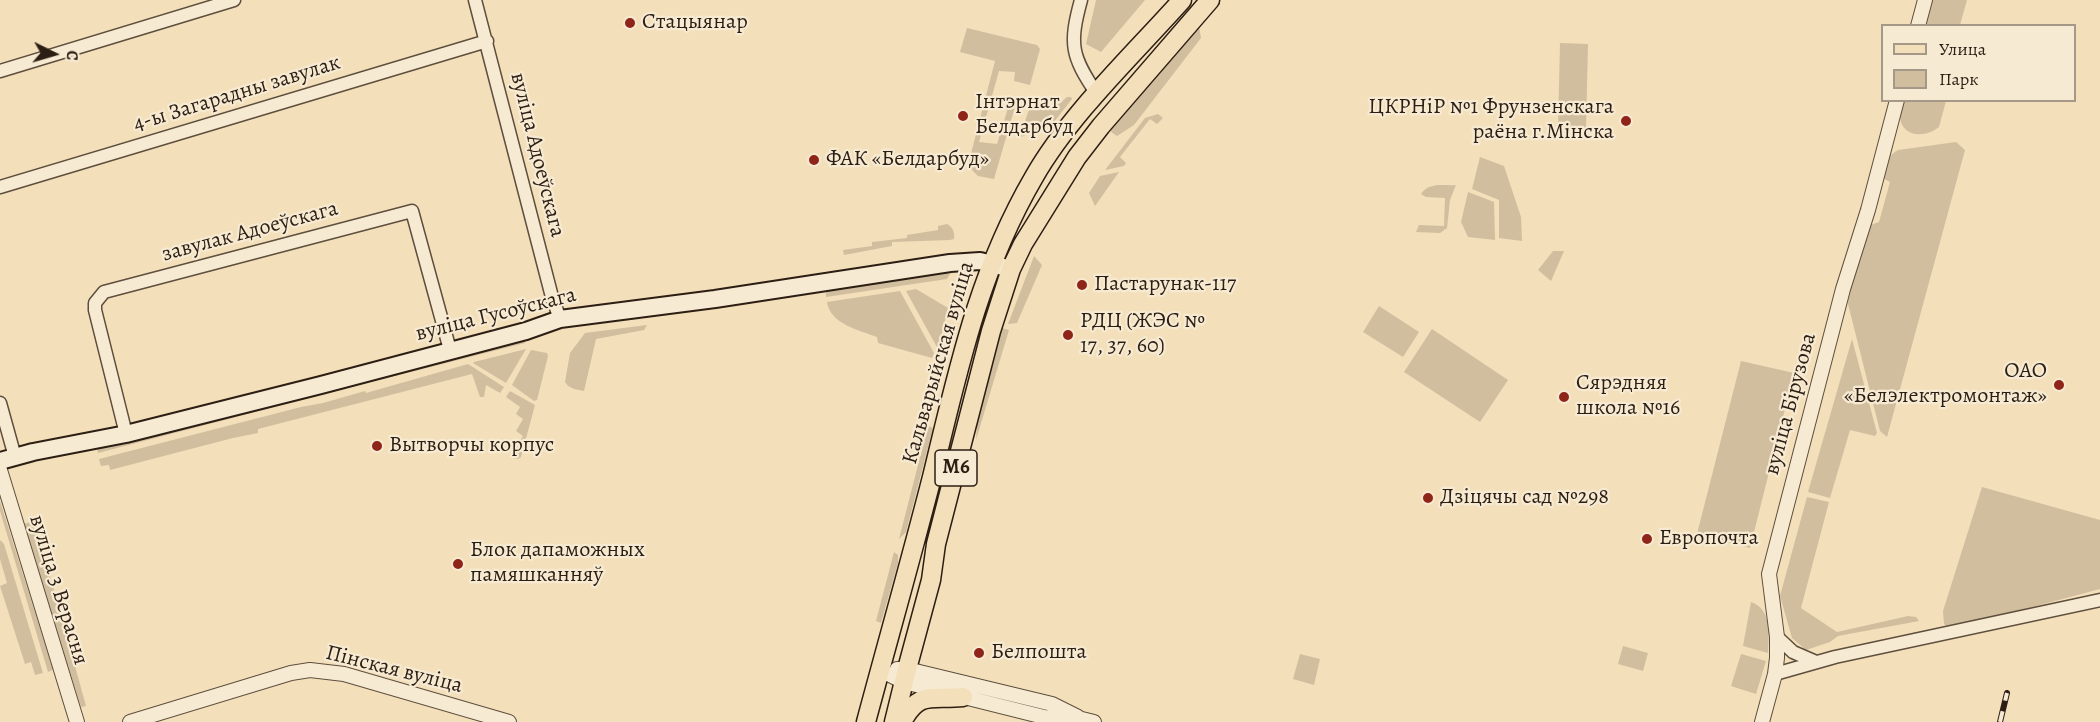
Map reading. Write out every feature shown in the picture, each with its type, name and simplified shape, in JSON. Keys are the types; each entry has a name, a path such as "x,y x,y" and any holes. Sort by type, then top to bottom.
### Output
{"main road":[{"name":"Кальварыйская вуліца","path":"866,722 972,317 991,263 1035,176 1067,131 1097,94 1182,0"},
{"name":"Кальварыйская вуліца","path":"894,722 931,580 936,544 993,323 1011,269 1031,230 1077,157 1116,108 1210,0"},
{"path":"1097,94 1116,108"},
{"name":"вуліца Гусоўскага","path":"8,459 126,434 526,331 560,319 715,300 950,263 980,261 1011,269"},
{"path":"902,722 909,709 920,700 963,697"}],"street":[{"path":"0,72 234,0"},
{"name":"вуліца Адоеўскага","path":"475,0 552,297 560,319"},
{"path":"1081,0 1072,34 1074,47 1084,76 1097,94"},
{"path":"1919,24 1925,0"},
{"name":"4-ы Загарадны завулак","path":"0,187 487,41"},
{"name":"вуліца Бірузова","path":"1762,722 1775,674 1777,637 1768,574 1843,290 1897,102"},
{"name":"завулак Адоеўскага","path":"126,434 94,310 95,303 104,292 412,211 450,350"},
{"path":"0,403 8,459"},
{"name":"вуліца 3 Верасня","path":"0,470 77,722"},
{"path":"1775,674 1816,662 2100,600"},
{"path":"1777,637 1793,652 1816,662"},
{"name":"Пінская вуліца","path":"130,722 310,670 344,674 509,722"},
{"path":"880,670 1052,704 1086,721"},
{"path":"905,675 963,697 1044,717 1086,721"}],"green space":[{"path":"1096,0 1145,0 1101,52 1086,44"},
{"path":"1930,0 1967,0 1960,24 1924,24"},
{"path":"1199,26 1201,38 1134,125 1117,136 1110,131"},
{"path":"967,28 1037,45 1040,49 1030,85 1014,81 1015,72 999,71 979,142 997,144 1011,98 1017,100 994,179 978,176 972,170 967,169 995,61 960,52"},
{"path":"1560,43 1588,44 1586,128 1558,128"},
{"path":"1067,97 1072,99 1054,122 1019,138 1031,104 1050,108 1058,105"},
{"path":"1902,102 1946,102 1939,127 1928,133 1909,132 1901,123"},
{"path":"1158,114 1163,118 1157,124 1150,119 1120,157 1126,163 1124,166 1105,170 1145,118"},
{"path":"1956,142 1965,150 1887,437 1880,431 1846,296 1868,226 1879,222 1890,182 1881,177 1889,158 1898,150"},
{"path":"1480,157 1504,166 1521,217 1522,241 1499,238 1499,200 1472,189"},
{"path":"1119,172 1095,206 1089,193 1100,176"},
{"path":"1456,185 1450,200 1447,228 1440,233 1416,232 1419,225 1444,226 1445,198 1426,197 1421,194 1424,190 1432,186"},
{"path":"1468,192 1494,202 1495,240 1468,237 1461,222"},
{"path":"947,224 953,230 954,239 892,242 892,246 844,255 843,250 872,246 872,242 907,238 907,235 938,230 938,226"},
{"path":"1553,251 1564,251 1551,281 1538,270"},
{"path":"1034,256 1042,265 1017,323 1008,324"},
{"path":"947,272 950,274 947,279 826,297 826,290"},
{"path":"916,289 948,308 938,349 906,291"},
{"path":"900,291 934,353 932,358 878,343 877,337 839,321 829,310 827,302"},
{"path":"1379,306 1419,332 1403,357 1363,332"},
{"path":"647,325 644,330 596,339 584,391 574,389 565,382 570,353 585,333"},
{"path":"1002,328 1009,330 976,440 978,413"},
{"path":"1432,329 1508,380 1480,422 1404,372"},
{"path":"524,339 525,343 379,380 396,372"},
{"path":"1852,339 1877,433 1875,436 1850,430 1830,498 1808,492"},
{"path":"526,349 506,383 473,363 474,362"},
{"path":"531,350 547,353 548,356 537,400 534,401 512,385"},
{"path":"1741,361 1794,373 1750,548 1697,534"},
{"path":"468,364 504,387 500,393 486,385 484,397 480,397 472,374 258,429 258,433 110,470 109,465 101,466 99,459 365,391 366,393"},
{"path":"510,391 535,405 521,457 518,459 511,458 523,436 516,431 523,419 516,414 520,407 506,397"},
{"path":"320,395 98,453 97,448 300,396"},
{"path":"928,426 933,428 906,532 899,539"},
{"path":"1982,487 2100,520 2100,589 1950,629 1944,624 1943,611"},
{"path":"1807,497 1829,502 1801,608 1837,632 1908,616 1916,617 1919,621 1838,636 1830,642 1806,650 1792,638 1780,596"},
{"path":"0,501 53,670 48,672 0,511"},
{"path":"35,521 86,706 81,707 23,524"},
{"path":"0,540 4,544 43,673 35,675 31,662 25,664 0,586 7,583 0,559"},
{"path":"894,552 898,555 898,563 881,623 876,621"},
{"path":"1751,602 1758,605 1766,616 1769,631 1768,653 1743,646"},
{"path":"1623,646 1648,653 1643,671 1618,664"},
{"path":"1300,654 1320,659 1314,685 1293,679"},
{"path":"1741,654 1766,661 1756,694 1731,686"}],"railway":[{"path":"2000,722 2007,693"}],"place":[{"name":"Стацыянар","path":"630,23"},
{"name":"Інтэрнат Белдарбуд","path":"963,116"},
{"name":"ЦКРНіР №1 Фрунзенскага раёна г.Мінска","path":"1626,121"},
{"name":"ФАК «Белдарбуд»","path":"814,160"},
{"name":"Пастарунак-117","path":"1082,285"},
{"name":"РДЦ (ЖЭС № 17, 37, 60)","path":"1068,335"},
{"name":"ОАО «Белэлектромонтаж»","path":"2059,385"},
{"name":"Сярэдняя школа №16","path":"1564,397"},
{"name":"Вытворчы корпус","path":"377,446"},
{"name":"Дзіцячы сад №298","path":"1428,498"},
{"name":"Европочта","path":"1647,539"},
{"name":"Блок дапаможных памяшканняў","path":"458,564"},
{"name":"Белпошта","path":"979,653"}]}
